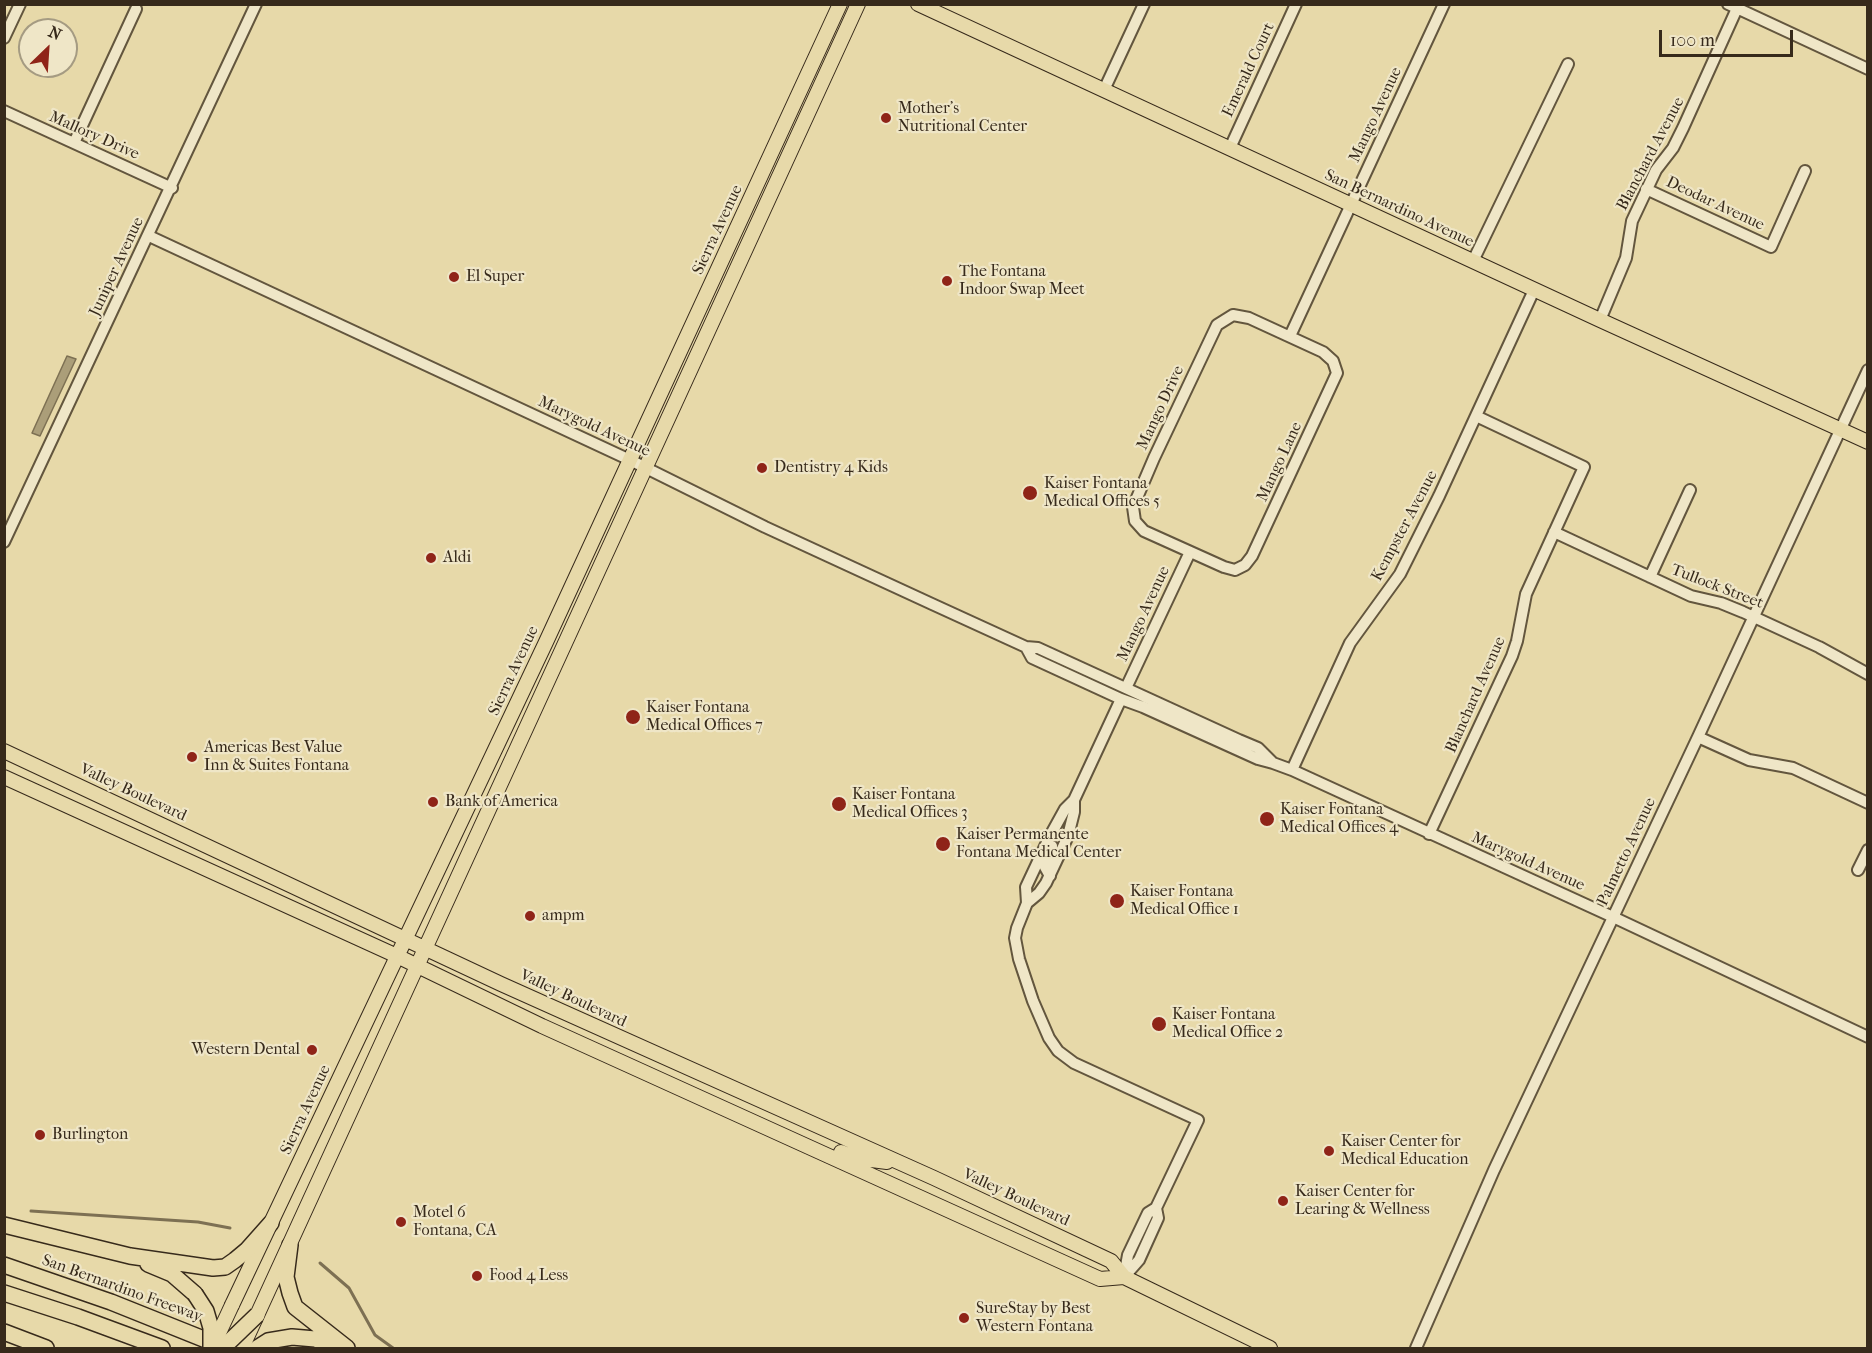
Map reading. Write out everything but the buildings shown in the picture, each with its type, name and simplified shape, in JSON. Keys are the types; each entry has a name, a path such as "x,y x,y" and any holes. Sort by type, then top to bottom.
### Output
{"highway":[{"path":"4,1225 130,1256 213,1268 225,1267 247,1250 271,1222"},
{"path":"290,1245 286,1276 295,1307 347,1348"},
{"path":"130,1256 172,1274 195,1294 206,1311 211,1328 211,1348"},
{"name":"San Bernardino Freeway","path":"4,1265 230,1347"},
{"path":"4,1293 162,1348"},
{"path":"230,1347 232,1305"},
{"path":"230,1347 257,1315"},
{"path":"4,1332 46,1348"},
{"path":"257,1348 268,1341 282,1338 315,1339 339,1348"}],"main road":[{"name":"Sierra Avenue","path":"211,1348 630,460 840,4"},
{"name":"Sierra Avenue","path":"257,1315 745,255 858,4"},
{"name":"San Bernardino Avenue","path":"918,4 1534,290 1868,442"},
{"path":"745,255 737,249 765,187 768,161"},
{"name":"Valley Boulevard","path":"4,751 424,948 773,1108 901,1163 1111,1261 1124,1277 1269,1348"},
{"name":"Valley Boulevard","path":"4,777 397,956 542,1026 1100,1279 1124,1277"},
{"path":"826,1155 841,1152 856,1158 901,1163"}],"street":[{"path":"4,38 20,4"},
{"name":"Juniper Avenue","path":"4,542 172,188 256,4"},
{"path":"1104,90 1144,4"},
{"name":"Emerald Court","path":"1230,148 1296,4"},
{"name":"Mango Avenue","path":"1290,336 1444,4"},
{"path":"1735,6 1868,69"},
{"name":"Blanchard Avenue","path":"1600,320 1626,258 1632,221 1656,170 1673,148 1683,128 1735,6"},
{"path":"74,144 136,9"},
{"path":"1473,261 1568,64"},
{"name":"Mallory Drive","path":"4,111 172,188"},
{"name":"Deodar Avenue","path":"1646,189 1771,246 1805,171"},
{"name":"Marygold Avenue","path":"149,236 1026,647 1038,648 1258,748 1273,763"},
{"name":"Kempster Avenue","path":"1292,770 1350,643 1400,574 1534,290"},
{"name":"Mango Drive","path":"1190,552 1144,531 1135,520 1133,507 1154,458 1220,322 1228,316 1240,315 1290,336"},
{"name":"Mango Lane","path":"1190,552 1231,569 1238,569 1249,561 1336,377 1335,364 1327,354 1290,336"},
{"name":"Palmetto Avenue","path":"1416,1348 1494,1170 1868,370"},
{"name":"Blanchard Avenue","path":"1429,834 1512,656 1524,601 1584,467 1476,416"},
{"path":"1650,577 1690,490"},
{"name":"Tullock Street","path":"1554,532 1690,596 1721,603 1754,617 1819,647 1868,674"},
{"name":"Mango Avenue","path":"1126,688 1190,552"},
{"path":"1026,647 1097,681 1111,689 1121,699 1145,702 1219,736 1239,740"},
{"path":"1027,903 1039,893 1050,876 1068,836 1074,812 1074,801 1121,699"},
{"name":"Marygold Avenue","path":"1121,699 1258,759 1292,770 1868,1037"},
{"path":"1698,737 1749,760 1793,768 1868,803"},
{"path":"1074,801 1065,808 1026,887 1027,903 1017,928 1017,948 1033,1001 1049,1038 1058,1051 1074,1063 1198,1120 1156,1208 1158,1218 1139,1260 1124,1277"},
{"path":"1049,838 1052,847 1045,867 1050,876"},
{"path":"1858,870 1868,850"}],"shaded area":[{"path":"67,356 76,359 40,436 32,433"}],"waterway":[{"path":"31,1211 198,1222 230,1228"},
{"path":"320,1263 349,1288 375,1335 393,1348"}],"place":[{"name":"Mother's Nutritional Center","path":"886,118"},
{"name":"El Super","path":"454,277"},
{"name":"The Fontana Indoor Swap Meet","path":"947,281"},
{"name":"Dentistry 4 Kids","path":"762,468"},
{"name":"Kaiser Fontana Medical Offices 5","path":"1030,493"},
{"name":"Aldi","path":"431,558"},
{"name":"Kaiser Fontana Medical Offices 7","path":"633,717"},
{"name":"Americas Best Value Inn & Suites Fontana","path":"192,757"},
{"name":"Bank of America","path":"433,802"},
{"name":"Kaiser Fontana Medical Offices 3","path":"839,804"},
{"name":"Kaiser Fontana Medical Offices 4","path":"1267,819"},
{"name":"Kaiser Permanente Fontana Medical Center","path":"943,844"},
{"name":"Kaiser Fontana Medical Office 1","path":"1117,901"},
{"name":"ampm","path":"530,916"},
{"name":"Kaiser Fontana Medical Office 2","path":"1159,1024"},
{"name":"Western Dental","path":"312,1050"},
{"name":"Burlington","path":"40,1135"},
{"name":"Kaiser Center for Medical Education","path":"1329,1151"},
{"name":"Kaiser Center for Learing & Wellness","path":"1283,1201"},
{"name":"Motel 6 Fontana, CA","path":"401,1222"},
{"name":"Food 4 Less","path":"477,1276"},
{"name":"SureStay by Best Western Fontana","path":"964,1318"}]}
